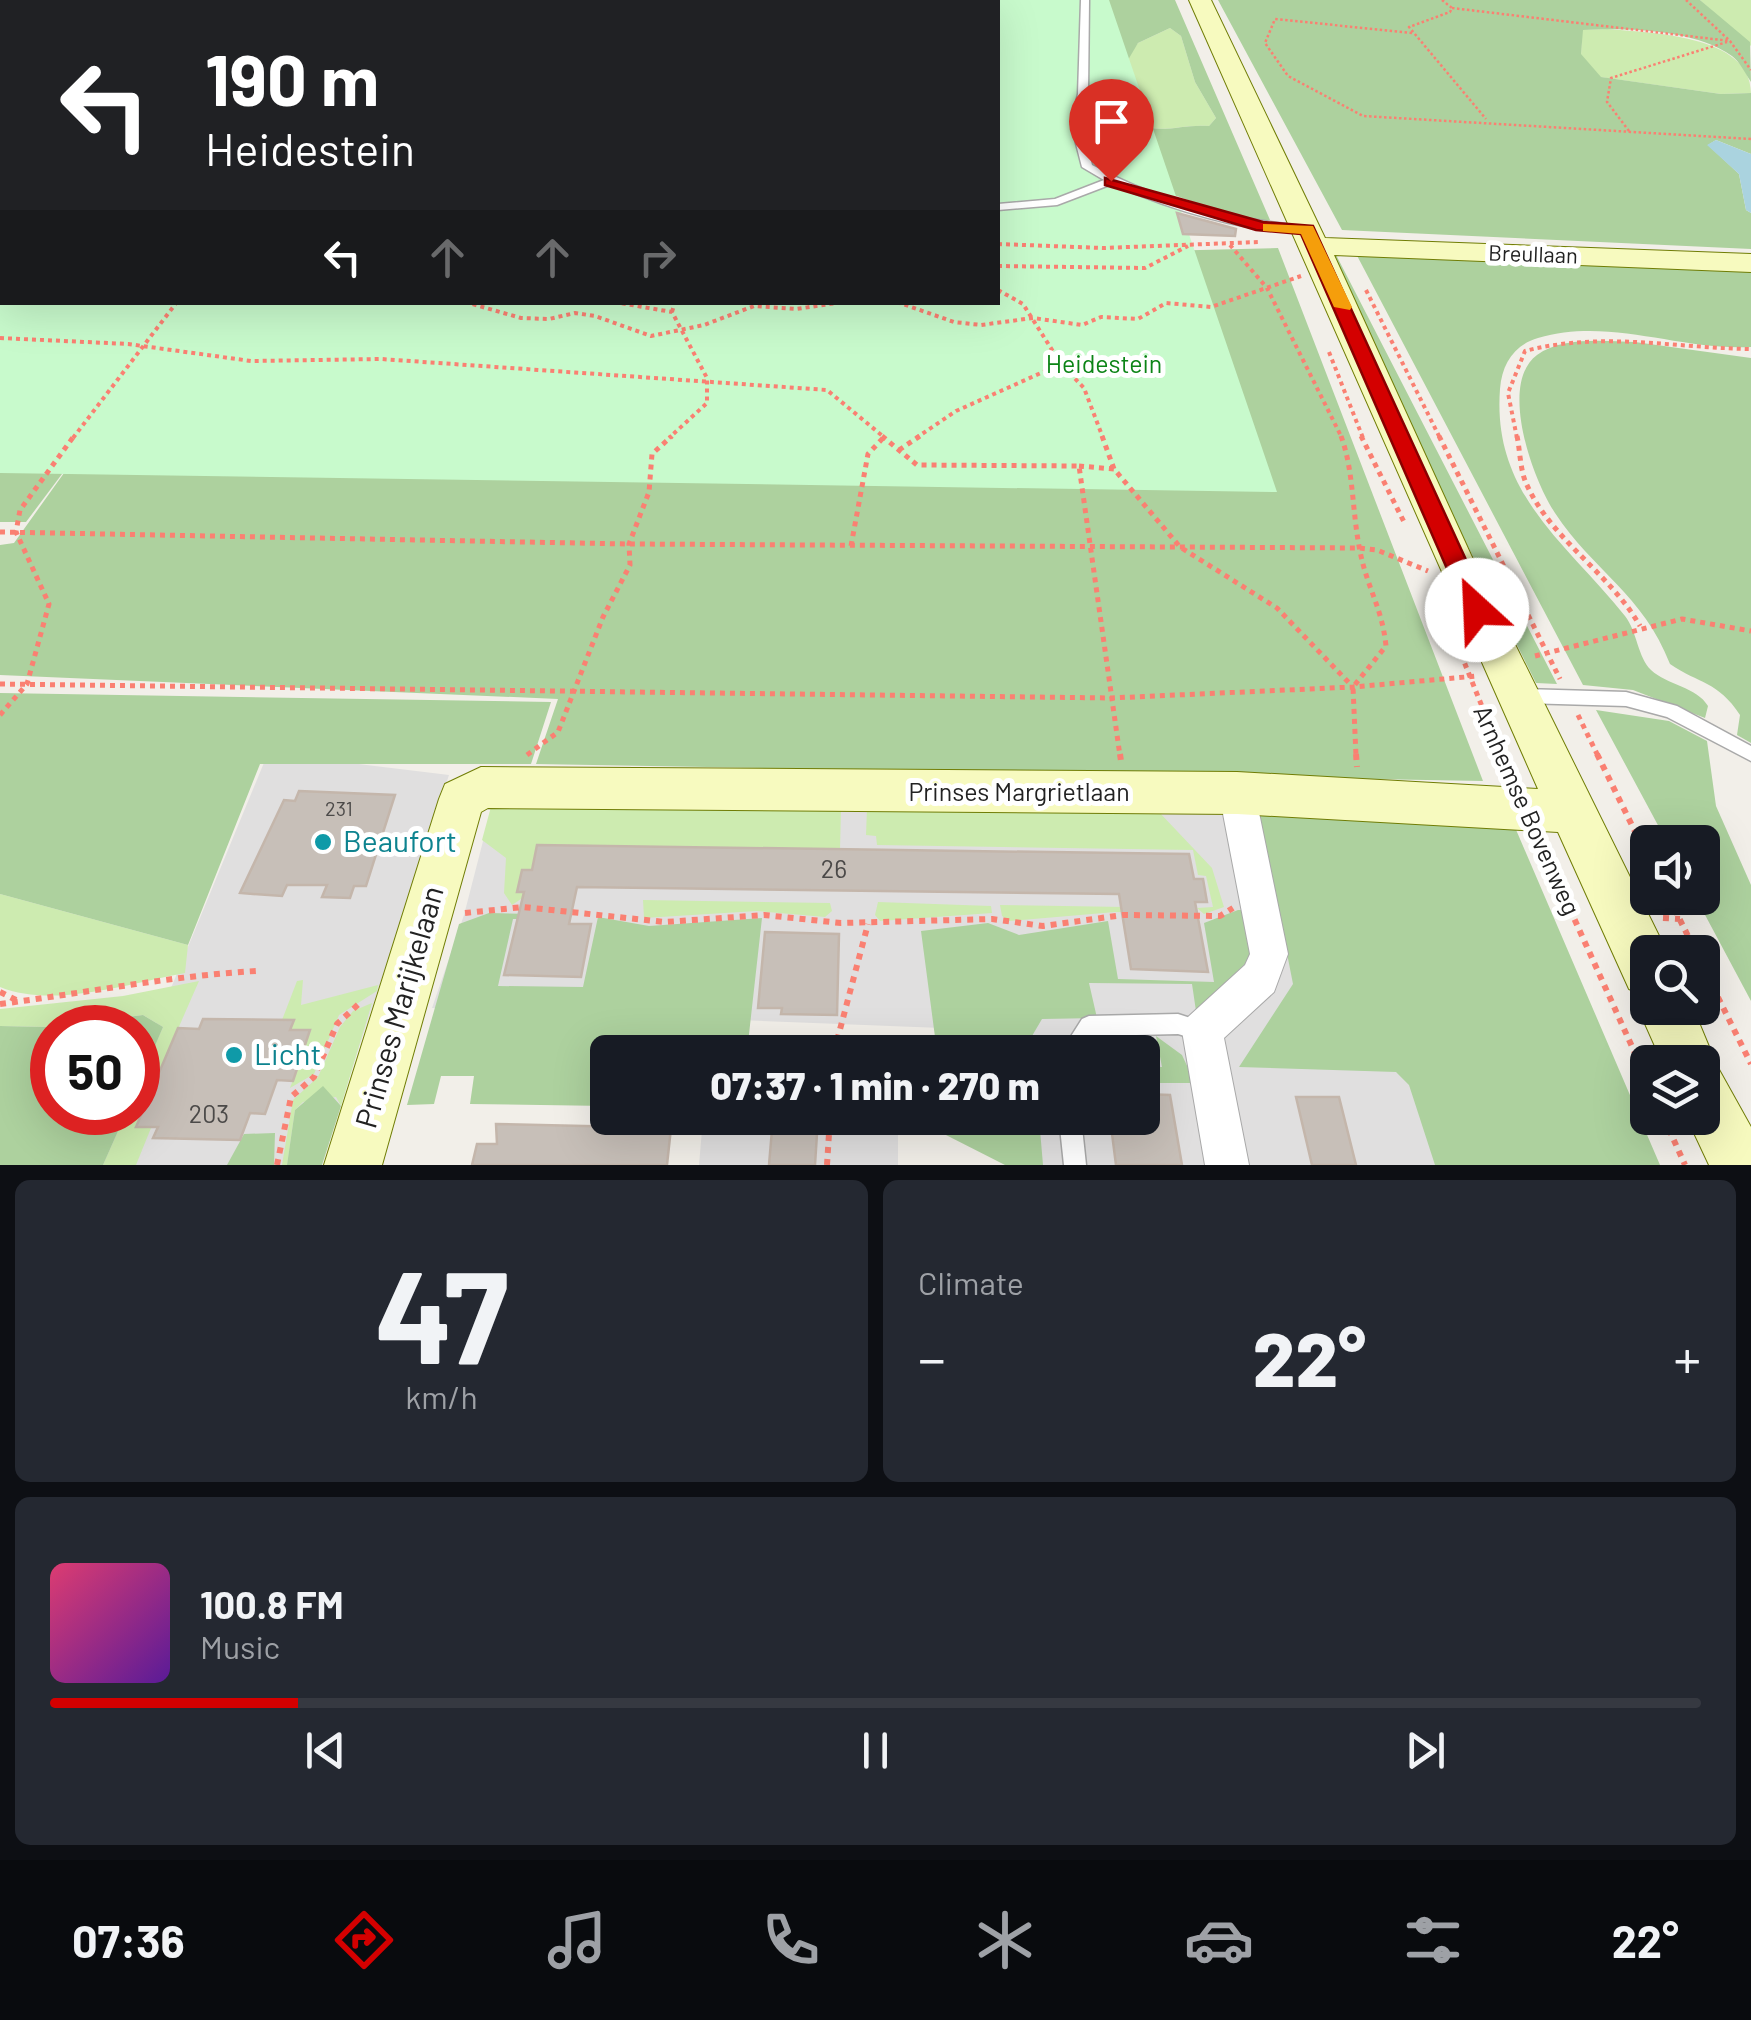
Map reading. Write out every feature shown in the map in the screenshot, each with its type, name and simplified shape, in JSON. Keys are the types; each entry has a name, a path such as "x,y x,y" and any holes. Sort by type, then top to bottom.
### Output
{"main road":[{"name":"Arnhemse Bovenweg","path":"1200,0 1270,158 1323,241 1547,810 1630,942"},
{"name":"Breullaan","path":"1323,241 1751,263"},
{"name":"Prinses Margrietlaan","path":"475,790 1237,794 1547,810"},
{"name":"Prinses Marijkelaan","path":"353,1165 458,810 475,790"},
{"path":"1720,1125 1739,1165"}],"street":[{"path":"1226,1165 1202,1031 1260,978 1269,954 1237,794"}],"lane":[{"path":"1085,0 1083,94 1076,124 1087,167 1111,181 1262,227 1323,241"},
{"path":"1000,207 1058,202 1111,181"},
{"path":"1497,680 1569,696 1626,699 1671,711 1751,754"},
{"path":"1082,1035 1088,1026 1178,1024 1202,1031"},
{"path":"1072,1135 1075,1165"}],"path":[{"path":"1442,0 1452,8"},
{"path":"1686,0 1730,42 1751,70"},
{"path":"1487,120 1412,33 1412,23 1452,8 1730,42"},
{"path":"1412,33 1275,19 1265,43 1288,76 1363,116 1487,120 1751,139"},
{"path":"1630,132 1607,102 1611,78 1730,42"},
{"path":"1323,241 1547,652 1632,825"},
{"path":"1000,244 1103,248 1270,242"},
{"path":"1230,245 1267,288 1343,440 1368,588 1382,609 1386,646 1354,687 1358,800"},
{"path":"1000,266 1145,268 1188,246"},
{"path":"906,305 954,322 982,325 1033,318 1066,326 1082,325 1101,317 1138,319 1166,303 1211,307 1300,276"},
{"path":"1000,291 1023,304 1061,364 1084,388 1114,469 1180,548 1278,608 1354,687"},
{"path":"0,715 27,684 49,604 16,532 20,510 162,315 174,305"},
{"path":"476,305 521,318 595,316 651,336 754,306 796,309 823,305"},
{"path":"631,305 672,312"},
{"path":"475,790 489,774 516,764 558,732 630,565 629,544 648,492 652,454 707,403 707,378 672,312 674,305"},
{"path":"1640,626 1626,601 1563,538 1526,482 1508,393 1525,351 1564,338 1636,337 1710,350 1751,349"},
{"path":"0,338 142,346 251,361 380,359 707,378 827,390 918,465 1114,469"},
{"path":"900,450 956,410 1061,364"},
{"path":"1358,430 1410,535"},
{"path":"851,546 868,454 884,437"},
{"path":"1079,466 1126,793"},
{"path":"0,532 629,544 1359,548 1377,550 1428,570"},
{"path":"1419,553 1435,589"},
{"name":"Arnhemse Bovenweg","path":"1442,607 1497,680 1634,1045"},
{"path":"0,684 1111,698 1497,680 1547,652 1640,626 1682,619 1751,630"},
{"path":"427,916 523,908 664,922 764,915 868,924 992,919 1044,926 1123,915 1220,916 1244,904 1260,905"},
{"path":"842,1035 848,986 869,945 868,924"},
{"path":"0,1004 256,971"},
{"path":"0,992 19,1001"},
{"path":"277,1165 291,1097 314,1078 346,1013 378,994"},
{"path":"1720,1001 1751,1064"},
{"path":"827,1165 829,1135"},
{"path":"1672,1135 1685,1165"}],"shaded area":[{"path":"268,753 449,775 320,1165 97,1165 110,1135 160,1135 160,1015"},
{"path":"1323,777 1444,1165 1031,1165 1028,1135 1160,1135 1160,1035 1019,1035 1019,1031 432,1008 464,915 490,814"},
{"path":"702,1135 898,1135 898,1165 699,1165"}],"green space":[{"name":"Heidestein","path":"1000,0 1109,0 1277,492 0,473 0,305 1000,305"},
{"path":"1091,0 1175,0 1270,220 1248,221 1111,173 1150,128 1209,126 1216,118 1195,82 1181,36 1170,28 1138,43 1128,60"},
{"path":"1218,0 1700,0 1750,42 1751,82 1732,56 1680,35 1583,30 1581,54 1601,77 1721,94 1751,93 1751,154 1716,140 1708,145 1739,174 1746,210 1751,213 1751,249 1342,230"},
{"path":"1700,0 1751,0 1751,46"},
{"path":"1170,28 1181,36 1195,82 1216,118 1209,126 1150,128 1113,74 1138,43"},
{"path":"1582,30 1671,35 1717,48 1747,73 1751,93 1721,94 1600,77 1581,55"},
{"path":"1327,247 1332,247 1557,684 1536,683 1362,334"},
{"path":"1278,248 1483,781 536,764 558,699 0,675 0,545 14,543 89,438 26,522 0,522 0,305 1000,305 1000,255"},
{"path":"1353,248 1751,264 1751,347 1592,331 1565,333 1538,338 1516,351 1503,371 1500,389 1501,426 1508,459 1521,488 1558,540 1625,616 1651,670 1703,700 1708,706 1705,718 1633,690 1583,685"},
{"path":"1571,342 1635,342 1751,358 1751,743 1737,735 1740,715 1724,696 1670,664 1646,619 1555,513 1529,456 1520,387 1526,369 1537,355"},
{"path":"0,693 551,702 531,764 260,764 188,945 0,894"},
{"path":"1596,710 1669,721 1707,741 1716,806 1751,885 1751,1001 1720,943 1720,935 1716,935 1705,915 1720,915 1720,825 1658,825"},
{"path":"492,803 841,808 840,850 537,846 531,870 522,871 517,892 530,893 512,905 504,893 506,858 482,840"},
{"path":"867,808 1159,812 1212,868 1224,907 1204,914 1197,908 1213,907 1206,876 1198,875 1193,850 877,845 876,836 866,835"},
{"path":"1259,811 1514,825 1630,1095 1630,1135 1647,1135 1660,1165 1435,1165 1409,1085 1396,1072 1239,1067 1293,984"},
{"path":"0,894 188,945 185,973 68,995 44,996 0,987"},
{"path":"643,900 830,903 832,911 825,917 757,911 644,918"},
{"path":"878,902 991,906 992,913 880,921 875,915"},
{"path":"1000,905 1189,908 1186,913 1115,912 1009,921 1002,916"},
{"path":"1246,910 1252,957 1196,1011 1192,984 1089,983 1097,1018 1042,1019 1033,1035 935,1035 921,931 988,923 1019,935 1108,921 1118,979 1214,982 1204,923"},
{"path":"489,913 530,914 528,919 513,919 498,986 583,987 598,917 649,926 762,918 749,1035 590,1035 590,1106 470,1104 474,1076 441,1076 434,1104 407,1105 459,924"},
{"path":"303,980 301,1005 378,985 377,991 339,1015 314,1074 290,1088 311,1030 290,1030 282,1020 297,981"},
{"path":"199,981 160,1070 160,1005 38,1005 123,996"},
{"path":"372,1003 341,1106 336,1097 303,1102 295,1110 287,1165 282,1165 293,1100 318,1077 340,1027 353,1011"},
{"path":"30,1006 30,1027 0,1026 0,1009"},
{"path":"0,1026 30,1027 30,1135 116,1135 103,1165 0,1165"},
{"path":"1160,1039 1182,1055 1195,1083 1160,1083"},
{"path":"323,1086 341,1106 322,1165 287,1165 295,1110"},
{"path":"275,1133 274,1165 227,1165 244,1134"},
{"path":"116,1135 148,1135 136,1165 103,1165"},
{"path":"946,1135 1040,1135 1043,1165 1005,1165"}],"water":[{"path":"1716,140 1751,154 1751,213 1746,210 1739,174 1707,145"}],"building":[{"path":"1177,213 1236,229 1235,236 1183,234"},
{"name":"Beaufort","path":"299,791 395,795 366,886 354,886 350,898 322,897 327,885 287,885 282,896 240,893 284,800 295,801"},
{"path":"537,845 1189,854 1194,879 1203,879 1207,902 1195,902 1208,972 1131,969 1119,894 577,887 569,924 591,924 581,977 504,975 524,892 517,892 522,870 532,870"},
{"path":"765,932 839,934 837,1015 781,1014 782,1008 758,1008"},
{"name":"Licht","path":"203,1019 294,1020 290,1030 310,1030 293,1081 277,1080 265,1114 250,1113 240,1140 153,1138 160,1135 160,1070 178,1028 199,1029"},
{"path":"1160,1095 1170,1095 1182,1165 1116,1165 1112,1135 1160,1135"},
{"path":"1296,1097 1339,1097 1356,1165 1312,1165"},
{"path":"496,1124 590,1126 590,1135 670,1135 667,1165 472,1165 477,1144 497,1144"},
{"path":"772,1135 817,1135 815,1165 769,1165"}],"slow traffic":[{"path":"1269,228 1308,229 1343,307"}],"place":[{"name":"Beaufort","path":"323,842"},
{"name":"Licht","path":"234,1055"}],"route":[{"path":"1111,181 1262,227 1308,229 1477,610"}]}
